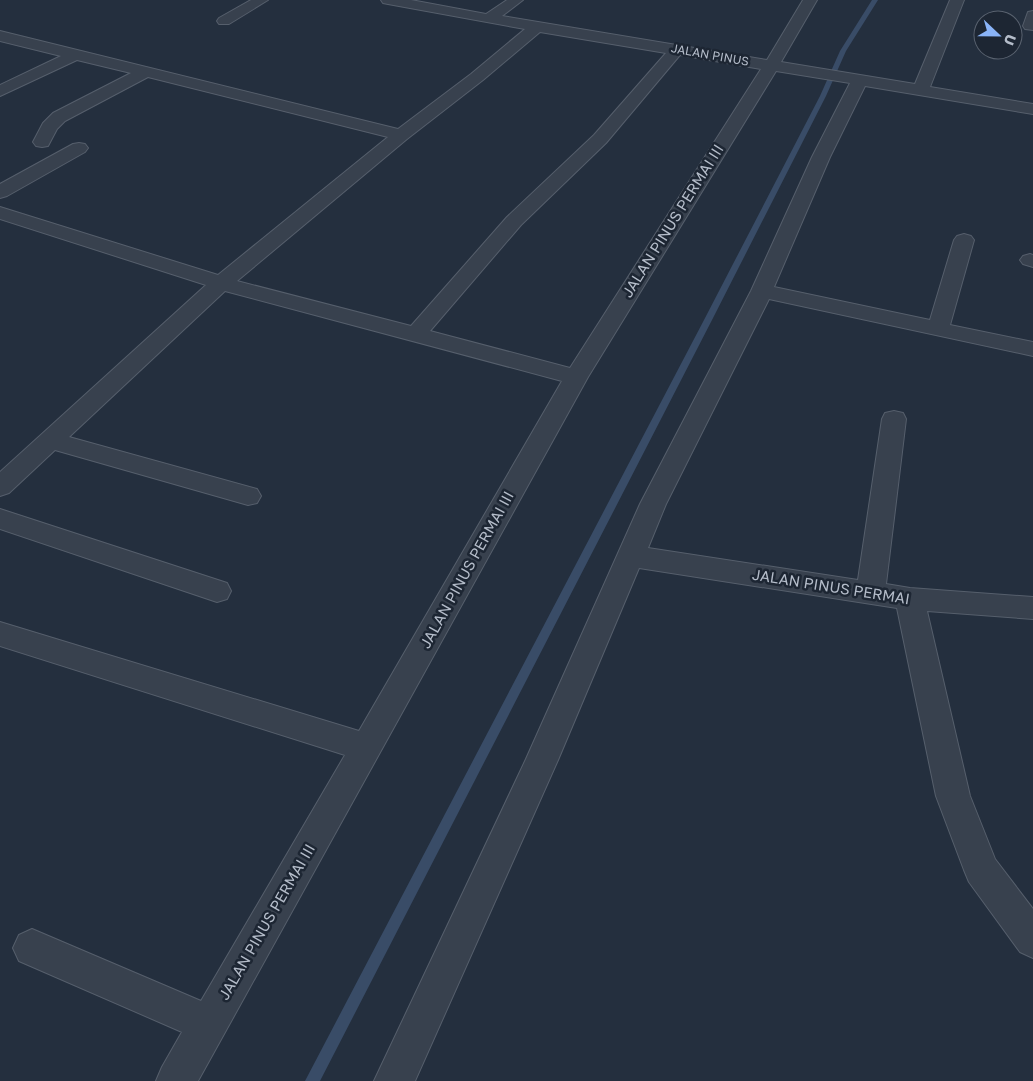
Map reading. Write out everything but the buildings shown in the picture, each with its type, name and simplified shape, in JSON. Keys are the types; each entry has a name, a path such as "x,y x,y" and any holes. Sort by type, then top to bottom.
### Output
{"street":[{"path":"224,21 261,0"},
{"name":"JALAN PINUS","path":"388,0 488,19 1033,109"},
{"path":"488,19 516,0"},
{"name":"JALAN PINUS PERMAI III","path":"176,1081 576,377 771,66 810,0"},
{"path":"920,91 957,0"},
{"path":"0,487 222,283 401,135 478,77 536,27"},
{"path":"0,36 401,135"},
{"path":"416,334 514,221 600,139 677,49"},
{"path":"0,91 75,55"},
{"path":"42,142 49,126 59,117 146,72"},
{"path":"394,1081 542,760 653,504 762,291 853,80"},
{"path":"0,192 79,148"},
{"path":"0,214 222,283 576,377"},
{"path":"938,329 964,240"},
{"path":"762,291 1033,349"},
{"path":"871,592 894,419"},
{"path":"50,440 248,496"},
{"path":"0,519 217,592"},
{"name":"JALAN PINUS PERMAI","path":"631,556 910,599 1033,608"},
{"path":"910,599 953,796 963,824 982,870 1033,939"},
{"path":"0,634 366,748"},
{"path":"32,948 209,1024"}],"waterway":[{"path":"312,1081 708,320 823,96 843,51 875,0"}]}
